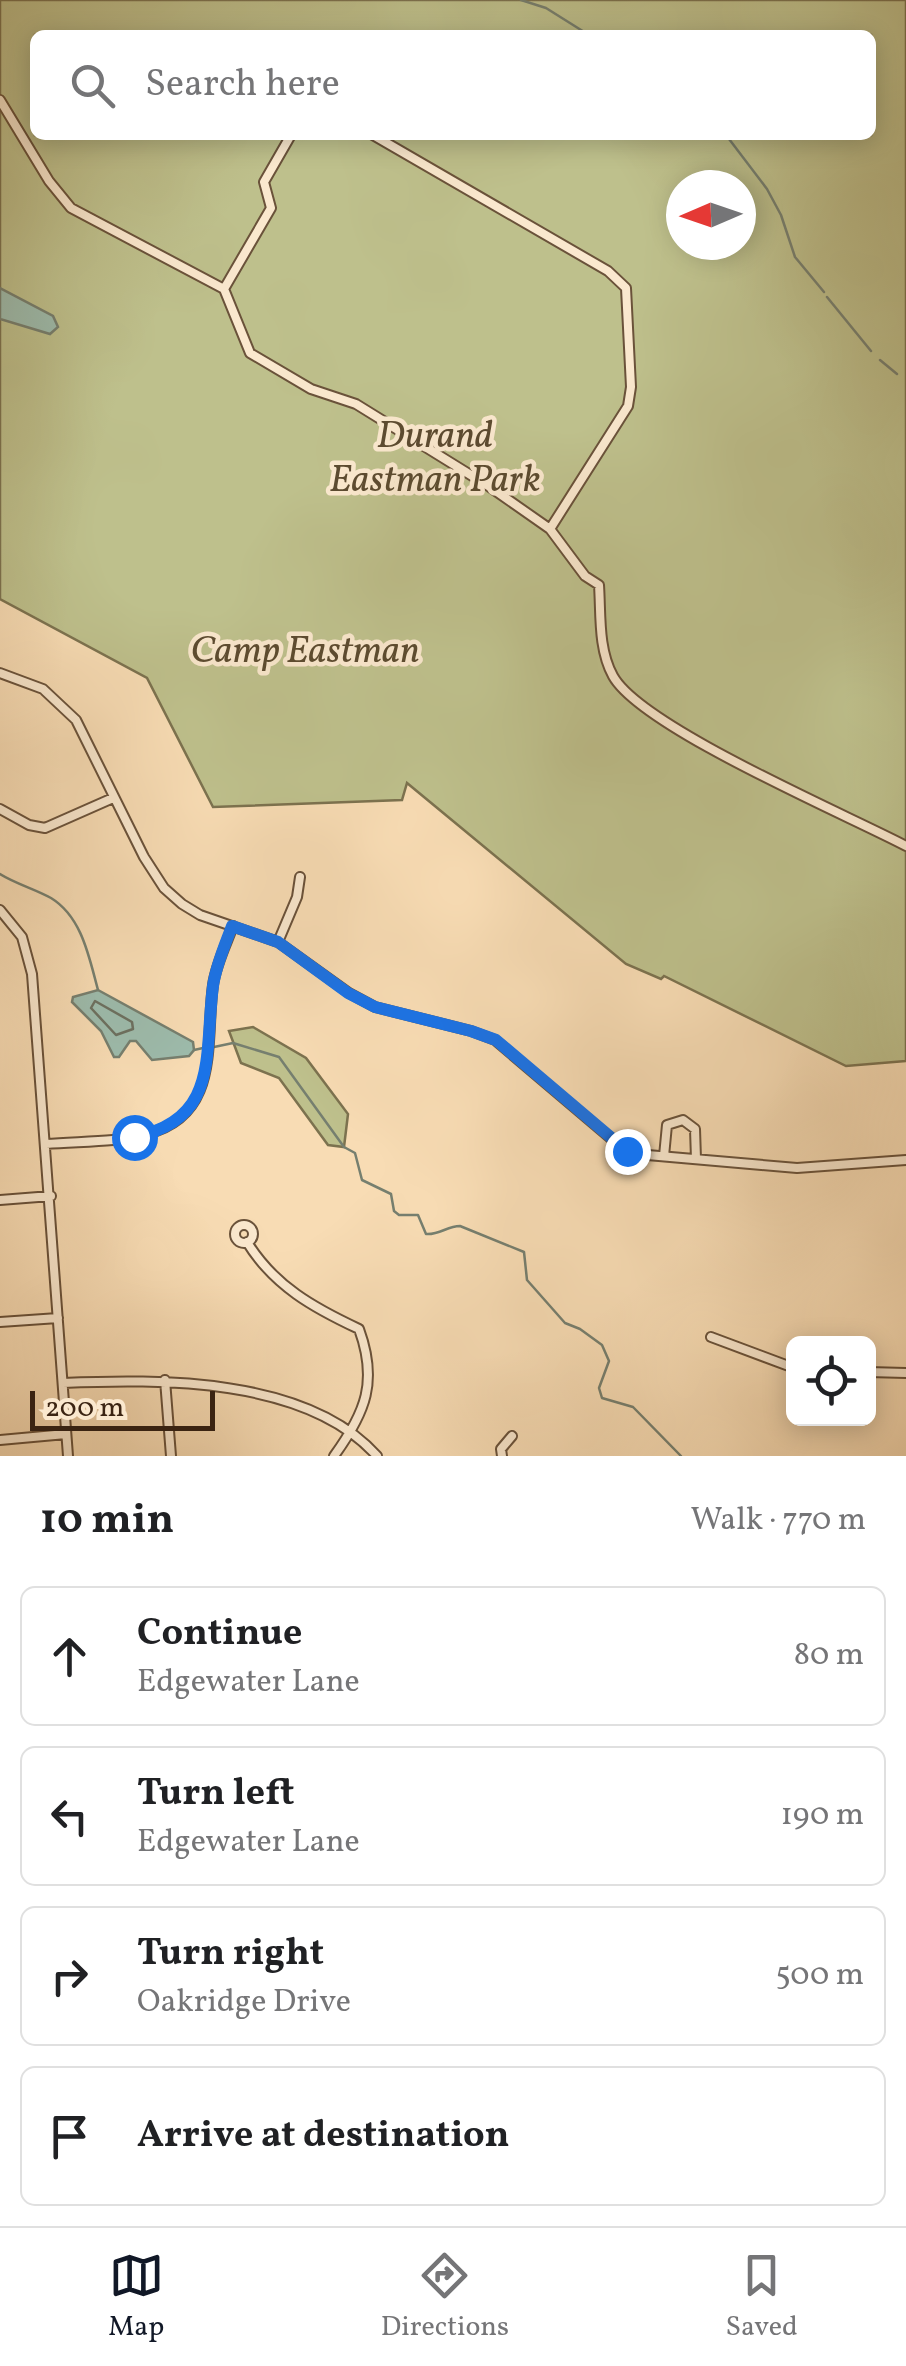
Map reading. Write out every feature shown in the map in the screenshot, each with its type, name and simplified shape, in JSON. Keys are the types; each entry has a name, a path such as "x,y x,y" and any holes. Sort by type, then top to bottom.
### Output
{"street":[{"path":"0,100 49,182 71,208 224,289 250,353 310,389 356,404 550,529 585,576 599,585 603,648 612,674 626,695 650,713 906,846"},
{"path":"224,289 271,208 264,182 288,140"},
{"path":"382,140 608,271 626,288 631,387 628,406 550,529"},
{"path":"0,673 30,682 64,706 76,720 113,798 164,888 190,910 278,942 348,993 375,1007 496,1040 621,1147 636,1154 798,1168 906,1160"},
{"path":"0,809 29,825 45,828 113,798"},
{"path":"278,942 297,897 300,877"},
{"path":"0,910 16,926 29,956 51,1196 68,1456"},
{"path":"46,1144 147,1134 168,1126 187,1112 206,1072 213,985 232,926"},
{"path":"664,1156 667,1125 683,1120 694,1129 696,1159"},
{"path":"0,1200 51,1196"},
{"path":"248,1242 263,1264 292,1293 359,1329 368,1354 369,1378 363,1406 334,1456"},
{"path":"0,1322 58,1318"},
{"path":"712,1338 786,1365"},
{"path":"876,1372 906,1372"},
{"path":"63,1383 165,1380 266,1396 321,1417 377,1456"},
{"path":"165,1380 171,1456"},
{"path":"0,1440 66,1434"},
{"path":"502,1456 501,1449 512,1436"}],"green space":[{"name":"Durand Eastman Park","path":"0,0 906,0 906,1061 846,1066 664,976 661,979 626,964 407,783 402,800 213,807 147,678 0,599"},
{"path":"253,1027 306,1058 348,1114 344,1147 328,1145 279,1078 241,1063 229,1031"}],"water":[{"path":"0,288 53,316 58,327 50,334 0,319"},
{"path":"98,990 193,1042 194,1050 189,1056 152,1060 136,1041 130,1041 119,1057 114,1057 101,1031 72,1002 73,997"}],"waterway":[{"path":"521,0 546,8 581,30"},
{"path":"730,140 767,189 781,215 795,257 824,292"},
{"path":"827,297 871,351"},
{"path":"880,360 897,374"},
{"path":"0,874 62,906 83,939 98,990"},
{"path":"214,1047 233,1043 279,1057 344,1147 355,1153 362,1180 391,1194 394,1211 399,1215 418,1215 426,1234 460,1226 524,1252 527,1280 565,1323 602,1345 609,1361 599,1388 602,1398 633,1407 681,1456"},
{"path":"194,1050 203,1048"}],"route":[{"path":"134,1137 178,1120 202,1088 215,974 232,926 278,942 348,993 375,1007 496,1040 627,1151"}],"park label":[{"name":"Camp Eastman","path":"305,652"}]}
